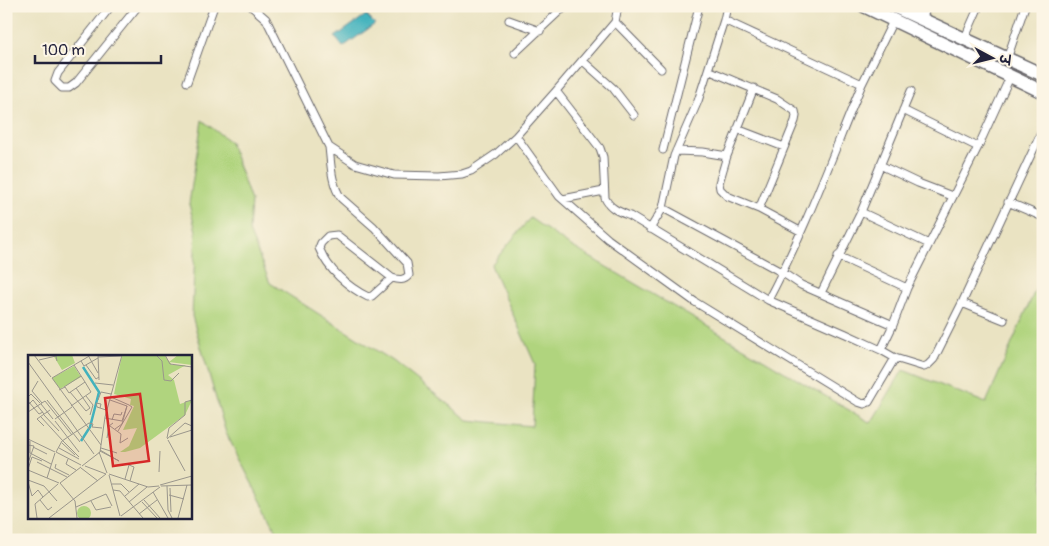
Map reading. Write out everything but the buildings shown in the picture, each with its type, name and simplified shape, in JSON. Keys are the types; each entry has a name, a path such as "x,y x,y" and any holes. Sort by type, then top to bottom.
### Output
{"highway":[{"path":"864,6 922,20 1043,75"},
{"path":"893,13 1010,77 1043,92"}],"street":[{"path":"111,6 58,72 55,81 62,88 69,88 76,84 138,6"},
{"path":"187,82 214,6"},
{"path":"251,6 266,19 329,147 337,193 374,227 407,263 408,275 402,280 392,278 337,235 328,236 321,243 319,248 324,259 353,290 368,297 372,296 392,278"},
{"path":"545,6 563,8"},
{"path":"329,147 355,164 394,175 440,176 471,171 496,154 516,136 615,22 618,6"},
{"path":"663,150 699,6"},
{"path":"650,228 663,208 676,151 698,101 727,6"},
{"path":"922,20 927,6"},
{"path":"964,40 980,6"},
{"path":"1007,58 1025,6"},
{"path":"515,53 563,8"},
{"path":"768,300 782,273 893,13"},
{"path":"509,20 540,31"},
{"path":"724,20 862,84"},
{"path":"615,22 661,69"},
{"path":"583,60 613,88 634,115"},
{"path":"708,70 754,88 777,99 795,111 795,121 760,209"},
{"path":"880,350 893,325 907,288 978,147 1010,77"},
{"path":"754,88 727,156 719,183 720,189 727,196 760,209 800,231"},
{"path":"821,293 861,212 911,90"},
{"path":"556,91 600,148 603,157 604,191 608,204 768,300 895,358 924,367 934,358 962,303 1043,129"},
{"path":"903,110 978,147"},
{"path":"737,129 784,146"},
{"path":"516,136 563,199 608,239 695,302 858,402 864,404 869,402 895,358"},
{"path":"676,151 703,152 727,156"},
{"path":"880,165 918,183 952,196"},
{"path":"563,199 604,191"},
{"path":"1008,202 1043,217"},
{"path":"663,208 801,285 893,325"},
{"path":"861,212 929,244"},
{"path":"838,256 907,288"},
{"path":"962,303 1004,320"}],"green space":[{"path":"202,120 230,142 251,201 249,231 270,283 393,361 468,420 532,426 535,364 491,265 530,218 566,243 871,423 903,370 986,403 1043,272 1043,540 281,540 226,433 192,316 196,231 189,204"}],"water":[{"path":"366,15 375,24 343,47 335,37"}]}
